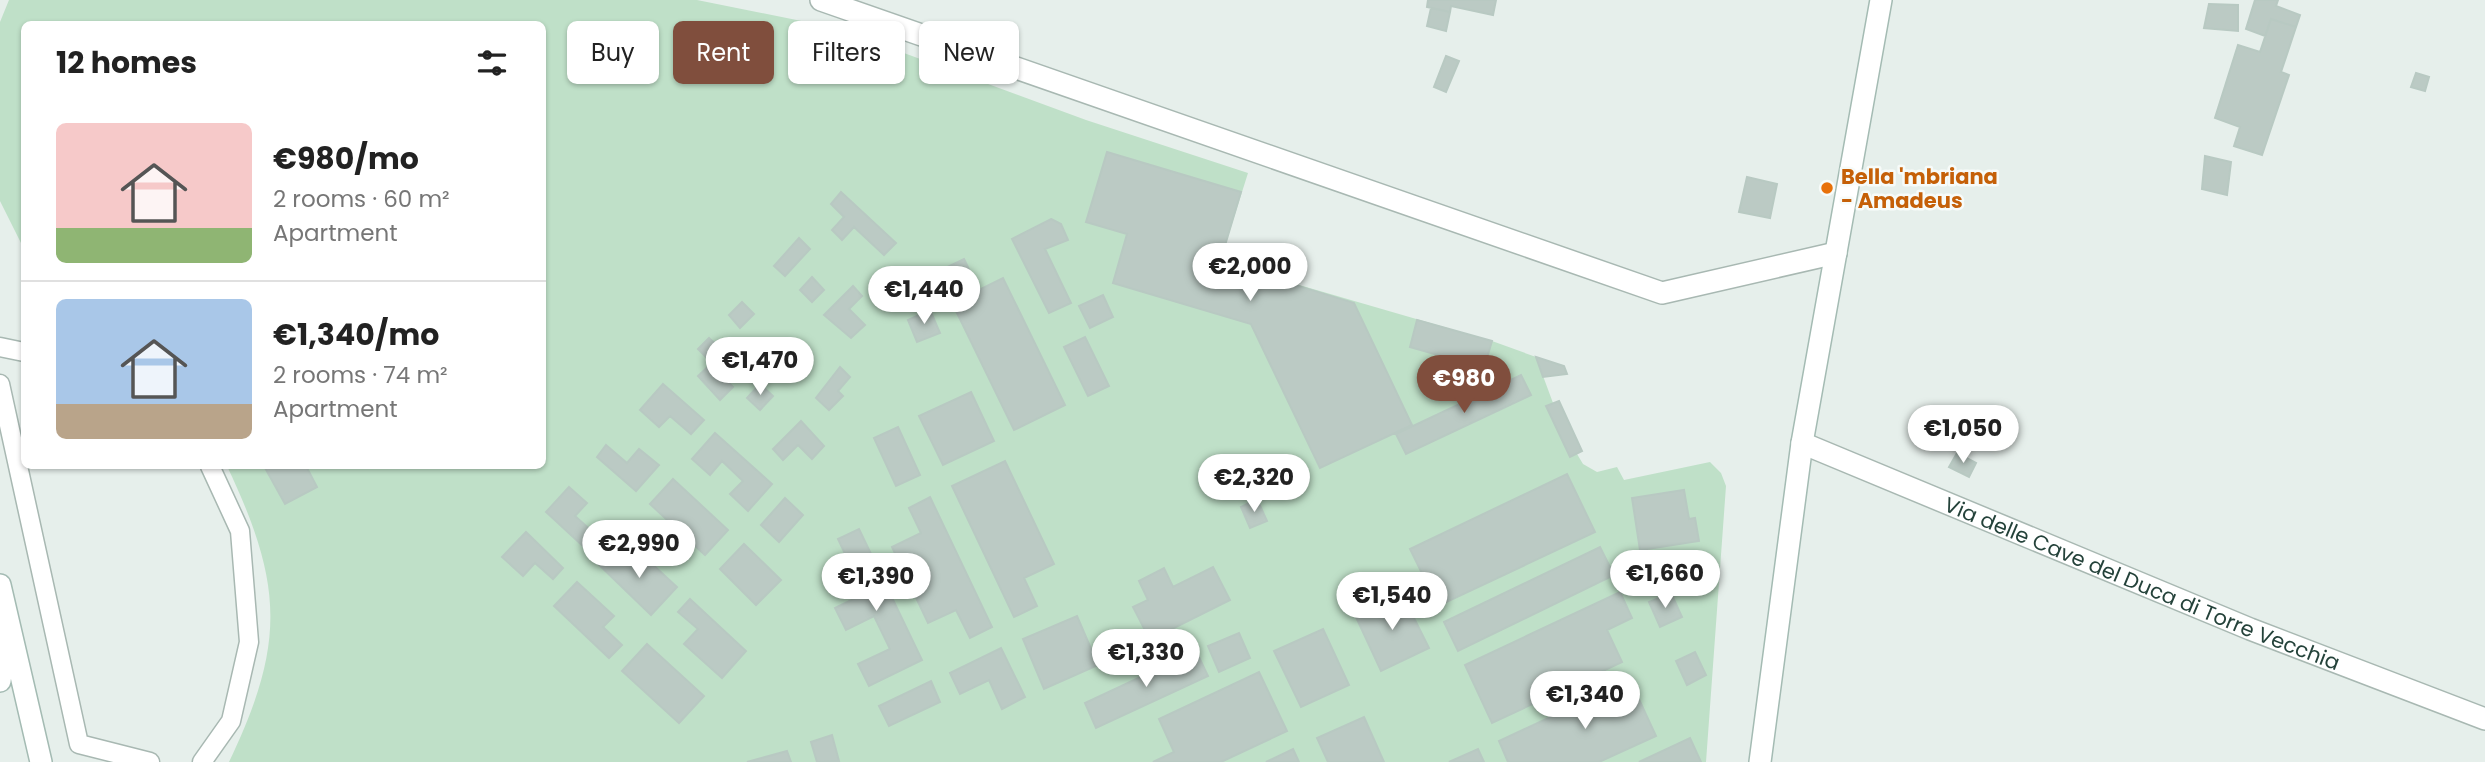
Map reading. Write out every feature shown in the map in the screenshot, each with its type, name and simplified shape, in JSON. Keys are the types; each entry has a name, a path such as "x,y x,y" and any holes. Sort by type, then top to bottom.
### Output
{"street":[{"path":"821,0 1662,293 1836,253"},
{"path":"1760,762 1801,443 1882,5"},
{"name":"Via delle Cave del Duca di Torre Vecchia","path":"1801,443 2249,629 2485,719"},
{"path":"0,585 41,762"},
{"path":"0,681 8,620"}],"lane":[{"path":"0,347 21,351"},
{"path":"0,383 79,744 150,762"},
{"path":"202,762 231,721 249,642 240,531 210,469"}],"green space":[{"path":"9,0 697,0 801,21 788,21 788,84 905,84 905,53 919,59 919,84 988,84 1086,120 1248,173 1220,262 1492,341 1536,357 1553,403 1559,401 1582,451 1577,454 1583,464 1597,472 1617,467 1624,480 1710,462 1721,473 1726,486 1706,762 229,762 261,682 268,647 270,614 267,580 259,545 228,469 546,469 546,21 21,21 21,243 0,201 0,22"}],"building":[{"path":"1428,0 1496,0 1493,15 1451,6 1450,12 1427,7"},
{"path":"2255,0 2278,0 2276,6 2300,15 2296,27 2271,19 2265,36 2246,29"},
{"path":"2209,4 2238,5 2238,31 2204,28"},
{"path":"1431,8 1450,12 1446,31 1427,26"},
{"path":"2271,19 2296,27 2281,72 2289,75 2262,155 2234,146 2240,127 2215,118 2238,45 2260,52"},
{"path":"1446,56 1459,61 1446,92 1434,87"},
{"path":"2416,73 2429,77 2425,91 2411,87"},
{"path":"1107,152 1241,192 1220,262 1354,303 1412,425 1320,468 1251,324 1113,283 1127,234 1086,222"},
{"path":"2205,156 2231,162 2227,195 2202,189"},
{"path":"1747,177 1777,184 1770,218 1739,212"},
{"path":"841,192 896,243 884,255 854,227 842,240 832,230 844,217 831,204"},
{"path":"1051,219 1061,224 1068,240 1045,249 1071,303 1049,313 1012,239"},
{"path":"799,238 810,249 785,276 774,266"},
{"path":"964,259 979,290 1003,278 1065,405 1014,430 937,272"},
{"path":"812,277 824,290 812,302 800,290"},
{"path":"853,286 862,296 849,309 865,325 851,338 824,315"},
{"path":"1103,295 1113,317 1090,328 1079,306"},
{"path":"742,302 754,314 740,328 729,315"},
{"path":"930,310 940,333 917,342 908,320"},
{"path":"1417,320 1492,341 1484,368 1410,347"},
{"path":"1085,337 1109,386 1088,396 1064,347"},
{"path":"709,338 721,349 710,361 698,349"},
{"path":"792,350 805,362 794,375 781,363"},
{"path":"1536,357 1564,366 1567,374 1543,377"},
{"path":"711,364 733,387 720,400 698,376"},
{"path":"840,367 850,377 838,391 843,396 829,410 816,398"},
{"path":"1521,375 1531,395 1406,454 1396,434"},
{"path":"663,384 704,420 691,434 670,416 659,427 640,410"},
{"path":"760,384 773,396 760,410 747,398"},
{"path":"971,392 994,441 943,465 919,416"},
{"path":"1559,401 1582,451 1570,457 1546,406"},
{"path":"801,421 824,446 812,459 798,445 783,460 773,449"},
{"path":"898,427 920,475 896,486 874,438"},
{"path":"715,433 772,484 748,511 730,494 743,481 722,461 710,475 692,459"},
{"path":"606,445 627,463 639,449 659,465 636,491 597,457"},
{"path":"1957,453 1976,463 1969,477 1949,467"},
{"path":"1005,461 1054,564 1024,578 1037,606 1014,617 952,486"},
{"path":"266,469 308,469 317,487 285,504"},
{"path":"1567,474 1595,532 1438,606 1410,549"},
{"path":"673,479 728,530 705,555 650,504"},
{"path":"569,487 587,503 575,516 595,534 584,547 546,512"},
{"path":"1684,490 1689,519 1695,518 1699,541 1640,550 1632,498"},
{"path":"930,497 992,627 970,638 956,610 928,623 892,547 921,533 909,508"},
{"path":"785,498 803,515 779,542 761,525"},
{"path":"1257,499 1267,521 1250,528 1241,507"},
{"path":"859,529 922,660 869,686 858,664 890,649 874,616 846,630 835,608 864,594 838,539"},
{"path":"526,532 563,568 553,579 535,563 523,576 502,557"},
{"path":"744,544 781,580 756,605 720,569"},
{"path":"1600,547 1614,575 1458,651 1444,622"},
{"path":"607,548 627,566 639,552 677,587 651,615 595,561"},
{"path":"1213,567 1230,600 1150,640 1133,607 1148,600 1139,581 1164,568 1173,587"},
{"path":"577,582 614,616 603,627 622,645 609,658 554,606"},
{"path":"1401,592 1429,648 1381,671 1355,615"},
{"path":"1620,592 1632,618 1607,630 1622,662 1492,723 1465,665"},
{"path":"1671,593 1682,617 1660,627 1649,602"},
{"path":"690,599 746,651 722,678 684,644 698,629 678,612"},
{"path":"1077,616 1098,665 1044,689 1023,639"},
{"path":"1323,629 1349,685 1301,707 1274,651"},
{"path":"1239,633 1250,658 1219,672 1208,646"},
{"path":"647,644 704,696 679,723 622,671"},
{"path":"1001,648 1025,697 1002,709 989,680 960,694 950,673"},
{"path":"1196,651 1208,676 1096,728 1085,703"},
{"path":"1695,652 1706,675 1687,685 1676,661"},
{"path":"1259,672 1287,731 1221,762 1153,762 1174,752 1159,719"},
{"path":"1630,680 1656,736 1599,762 1508,762 1499,741"},
{"path":"931,681 940,702 889,726 879,706"},
{"path":"1364,717 1384,762 1328,762 1317,738"},
{"path":"832,735 839,761 817,762 811,742"},
{"path":"1690,738 1701,762 1639,762"},
{"path":"1293,749 1299,762 1266,762"},
{"path":"1478,749 1484,762 1449,762"},
{"path":"787,751 791,762 747,762"}],"place":[{"name":"Bella 'mbriana - Amadeus","path":"1827,188"}]}
